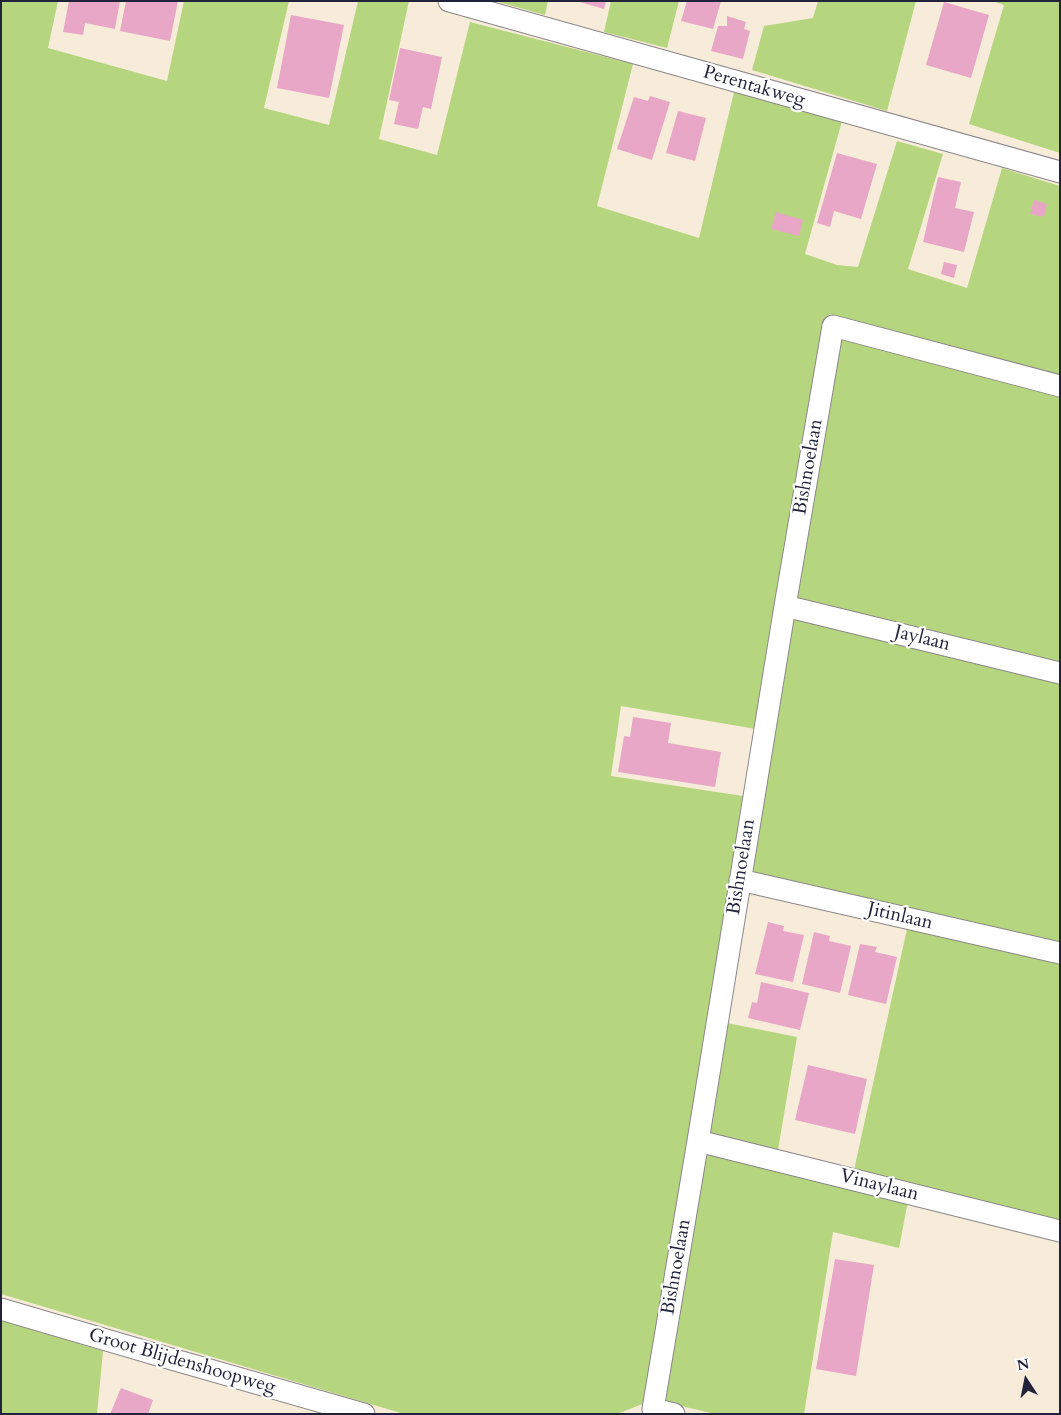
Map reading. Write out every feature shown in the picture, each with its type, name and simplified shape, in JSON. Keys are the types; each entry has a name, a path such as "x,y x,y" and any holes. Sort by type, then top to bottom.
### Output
{"street":[{"name":"Perentakweg","path":"449,1 1060,172"},
{"name":"Bishnoelaan","path":"646,1411 698,1141 784,606 833,326 1060,386"},
{"name":"Jaylaan","path":"784,606 1060,673"},
{"name":"Jitinlaan","path":"740,880 1060,954"},
{"name":"Vinaylaan","path":"698,1141 1060,1231"},
{"name":"Groot Blijdenshoopweg","path":"1,1309 364,1414"},
{"path":"646,1411 674,1414"}],"green space":[{"path":"1,1 58,1 48,48 167,81 184,1 289,1 264,108 329,125 358,1 409,1 379,139 437,155 470,22 633,64 597,206 699,238 734,92 842,121 805,254 837,265 858,267 897,141 943,154 908,269 967,288 1002,168 1060,186 1060,376 829,314 756,729 621,706 611,776 743,796 645,1403 617,1414 404,1414 1,1294"},
{"path":"495,1 548,1 545,15"},
{"path":"611,1 679,1 667,48 604,32"},
{"path":"818,1 916,1 887,111 752,70 764,26 813,18"},
{"path":"992,1 1060,1 1060,153 969,124 1004,5"},
{"path":"839,335 1060,394 1060,664 792,599"},
{"path":"790,615 1060,683 1060,944 749,871"},
{"path":"907,929 1060,964 1060,1222 854,1170"},
{"path":"727,1023 797,1037 778,1150 709,1135"},
{"path":"703,1153 908,1201 899,1248 833,1232 804,1414 715,1414 664,1402"},
{"path":"1,1320 103,1351 97,1414 1,1414"}],"building":[{"path":"69,1 120,1 115,29 85,23 83,35 63,32"},
{"path":"126,1 178,1 170,41 120,31"},
{"path":"576,1 606,1 604,9"},
{"path":"687,1 721,1 713,29 681,21"},
{"path":"944,2 989,15 971,78 926,65"},
{"path":"291,15 344,25 329,98 277,88"},
{"path":"727,16 746,22 744,29 750,31 743,59 711,51 718,26 727,26"},
{"path":"400,48 442,57 431,109 423,107 418,129 394,124 399,102 389,100"},
{"path":"650,96 670,102 652,160 617,149 634,97 648,101"},
{"path":"678,111 706,118 695,161 666,153"},
{"path":"837,153 877,164 861,219 834,211 830,227 817,223"},
{"path":"938,177 961,182 955,208 974,212 964,252 923,242"},
{"path":"1034,200 1047,204 1044,217 1030,214"},
{"path":"776,212 803,220 799,236 771,229"},
{"path":"944,262 957,265 954,278 941,274"},
{"path":"633,717 671,723 668,743 721,752 715,787 618,772 624,736 630,737"},
{"path":"768,922 784,926 783,931 804,935 793,982 755,974"},
{"path":"814,932 830,936 829,941 851,946 840,993 802,984"},
{"path":"860,944 877,947 875,952 897,957 886,1004 848,995"},
{"path":"761,982 809,993 800,1030 748,1018 752,1002 757,1003"},
{"path":"808,1065 867,1079 855,1134 795,1120"},
{"path":"835,1259 874,1265 856,1376 816,1369"},
{"path":"121,1388 153,1400 148,1414 110,1414"}]}
